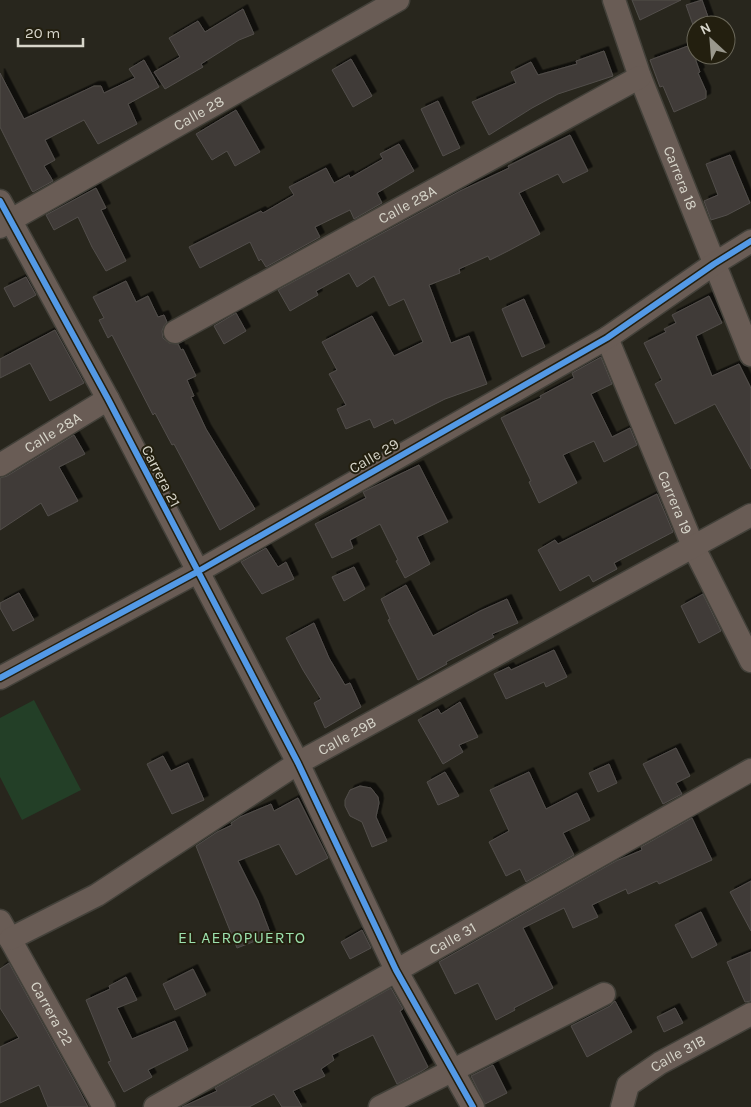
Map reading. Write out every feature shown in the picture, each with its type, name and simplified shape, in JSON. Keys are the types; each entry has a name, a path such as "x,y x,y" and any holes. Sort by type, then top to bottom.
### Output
{"street":[{"name":"Calle 28","path":"4,216 398,0"},
{"name":"Carrera 18","path":"614,0 640,77 751,356"},
{"name":"Calle 28A","path":"175,332 640,77"},
{"name":"Carrera 21","path":"4,216 108,399 298,762 396,970 473,1107"},
{"name":"Calle 29","path":"0,678 197,572 607,338 714,264 751,241"},
{"name":"Carrera 19","path":"607,338 693,546 751,661"},
{"name":"Calle 28A","path":"0,465 108,399"},
{"name":"Calle 29B","path":"5,930 97,894 298,762 751,516"},
{"name":"Calle 31","path":"155,1107 751,770"},
{"name":"Carrera 22","path":"5,930 104,1107"},
{"path":"380,1107 604,994"},
{"name":"Calle 31B","path":"622,1107 628,1085 660,1063 751,1014"}],"green space":[{"path":"34,700 81,790 22,820 0,777 0,718"}],"building":[{"path":"632,0 681,0 640,20"},
{"path":"702,0 707,15 690,15 686,5"},
{"path":"243,9 254,34 239,40 201,64 203,67 165,89 154,72 180,57 169,38 198,21 205,32"},
{"path":"686,47 686,65 697,65 700,72 698,73 706,91 706,98 674,112 663,86 660,87 650,60"},
{"path":"604,51 613,76 558,94 489,135 472,102 516,83 511,72 531,62 538,75 577,64 576,61"},
{"path":"351,59 372,96 353,107 332,70"},
{"path":"144,60 159,87 128,104 137,124 98,144 84,120 45,140 55,160 44,166 53,181 33,192 0,127 0,73 24,119 94,86 101,86 104,93 135,78 129,69"},
{"path":"438,101 460,148 443,156 421,109"},
{"path":"236,110 260,152 235,166 227,151 212,160 196,134"},
{"path":"570,135 588,171 563,183 558,174 519,193 540,234 490,260 488,256 459,269 460,273 429,285 451,343 469,336 487,384 445,399 395,424 393,419 374,428 370,419 346,429 337,409 346,405 329,374 337,370 322,342 372,316 394,356 423,342 404,299 389,306 374,276 357,287 349,273 316,291 318,295 290,311 278,290 460,191 509,168 508,166"},
{"path":"399,144 414,171 377,193 382,203 354,219 350,210 315,227 320,237 266,267 261,259 259,261 250,242 200,268 189,247 261,211 263,213 294,195 289,187 326,168 334,183 349,175 350,178 383,159 380,154"},
{"path":"730,155 750,203 727,215 711,220 704,201 718,195 706,164"},
{"path":"96,188 106,208 101,210 126,261 106,271 78,217 54,230 46,215"},
{"path":"26,277 36,295 14,307 4,288"},
{"path":"126,281 136,302 148,296 158,317 164,315 167,322 162,331 163,338 169,343 178,344 181,350 183,349 196,376 187,380 194,396 191,397 206,429 255,509 220,530 174,444 172,445 155,413 153,415 112,335 108,338 99,320 104,318 93,297"},
{"path":"709,296 722,323 696,336 712,376 739,364 750,386 751,469 715,404 675,424 655,384 662,380 644,343 666,332 664,329 676,323 672,315"},
{"path":"524,299 545,347 522,357 502,309"},
{"path":"236,313 246,331 224,344 214,326"},
{"path":"55,330 84,383 50,401 30,363 0,378 0,359"},
{"path":"601,357 612,384 591,394 612,437 630,428 637,445 604,462 594,441 563,455 577,483 539,503 529,482 531,481 501,418 541,398 540,396 574,378 572,373"},
{"path":"74,435 85,454 59,467 78,501 48,516 41,503 0,530 0,478 7,476"},
{"path":"419,465 448,522 417,537 430,564 405,578 380,524 350,540 353,548 332,558 315,524 366,498 363,492"},
{"path":"657,494 673,532 614,563 617,569 593,582 589,575 560,591 538,550 555,540 558,544"},
{"path":"266,548 278,567 286,562 294,579 262,594 241,562"},
{"path":"354,567 365,589 344,601 332,577"},
{"path":"406,585 433,636 507,599 518,623 492,634 494,637 446,662 447,664 418,680 388,620 390,619 381,599"},
{"path":"19,593 34,620 13,631 0,608 0,603"},
{"path":"703,594 721,631 699,643 681,606"},
{"path":"314,623 329,658 345,685 350,683 361,707 325,728 314,703 321,699 286,638"},
{"path":"554,650 567,677 546,687 544,682 506,699 494,674 509,667 511,670"},
{"path":"460,702 478,737 459,745 463,752 443,764 418,720 438,709 441,714"},
{"path":"676,748 690,776 676,783 682,794 663,804 643,764"},
{"path":"163,756 171,771 188,763 204,800 172,814 147,764"},
{"path":"609,764 617,783 598,792 589,773"},
{"path":"445,772 459,796 438,805 427,782"},
{"path":"529,772 546,809 577,793 590,820 563,833 574,855 526,882 520,869 506,876 489,842 509,831 490,790"},
{"path":"360,786 371,788 378,797 379,803 376,817 387,841 372,847 362,822 350,816 345,806 345,800 350,790"},
{"path":"298,798 328,858 296,875 279,844 238,861 258,901 271,935 237,948 196,846 217,832 232,825 231,823 240,817 271,804 274,811"},
{"path":"692,818 712,860 659,884 657,881 628,894 626,889 592,905 598,917 573,928 564,908 523,928 553,988 514,1008 515,1010 496,1020 478,983 455,994 439,962 616,861 642,850 641,847"},
{"path":"751,881 751,931 730,892"},
{"path":"701,912 717,945 692,958 675,925"},
{"path":"362,930 371,948 350,959 341,942"},
{"path":"751,952 751,1001 745,1002 727,962"},
{"path":"9,963 88,1107 48,1107 39,1085 0,1103 0,1047 19,1038 0,1008 0,969"},
{"path":"193,969 206,995 175,1010 163,984"},
{"path":"126,977 137,1000 117,1008 132,1039 175,1021 188,1050 148,1070 152,1077 124,1092 108,1062 111,1061 86,1000 110,989 109,986"},
{"path":"391,988 403,1009 400,1011 428,1067 422,1071 397,1084 373,1035 332,1055 334,1060 321,1069 325,1076 293,1091 302,1107 282,1107 274,1094 249,1107 182,1107 217,1091 215,1088"},
{"path":"615,1001 632,1032 587,1057 571,1026 610,1006"},
{"path":"675,1008 683,1023 664,1032 657,1017"},
{"path":"493,1065 507,1093 485,1104 471,1076"}],"cycle path":[{"path":"0,201 108,399 298,763 396,970 473,1107"},
{"path":"0,678 197,572 607,338 714,264 751,241"}],"district":[{"name":"EL AEROPUERTO","path":"242,937"}]}
